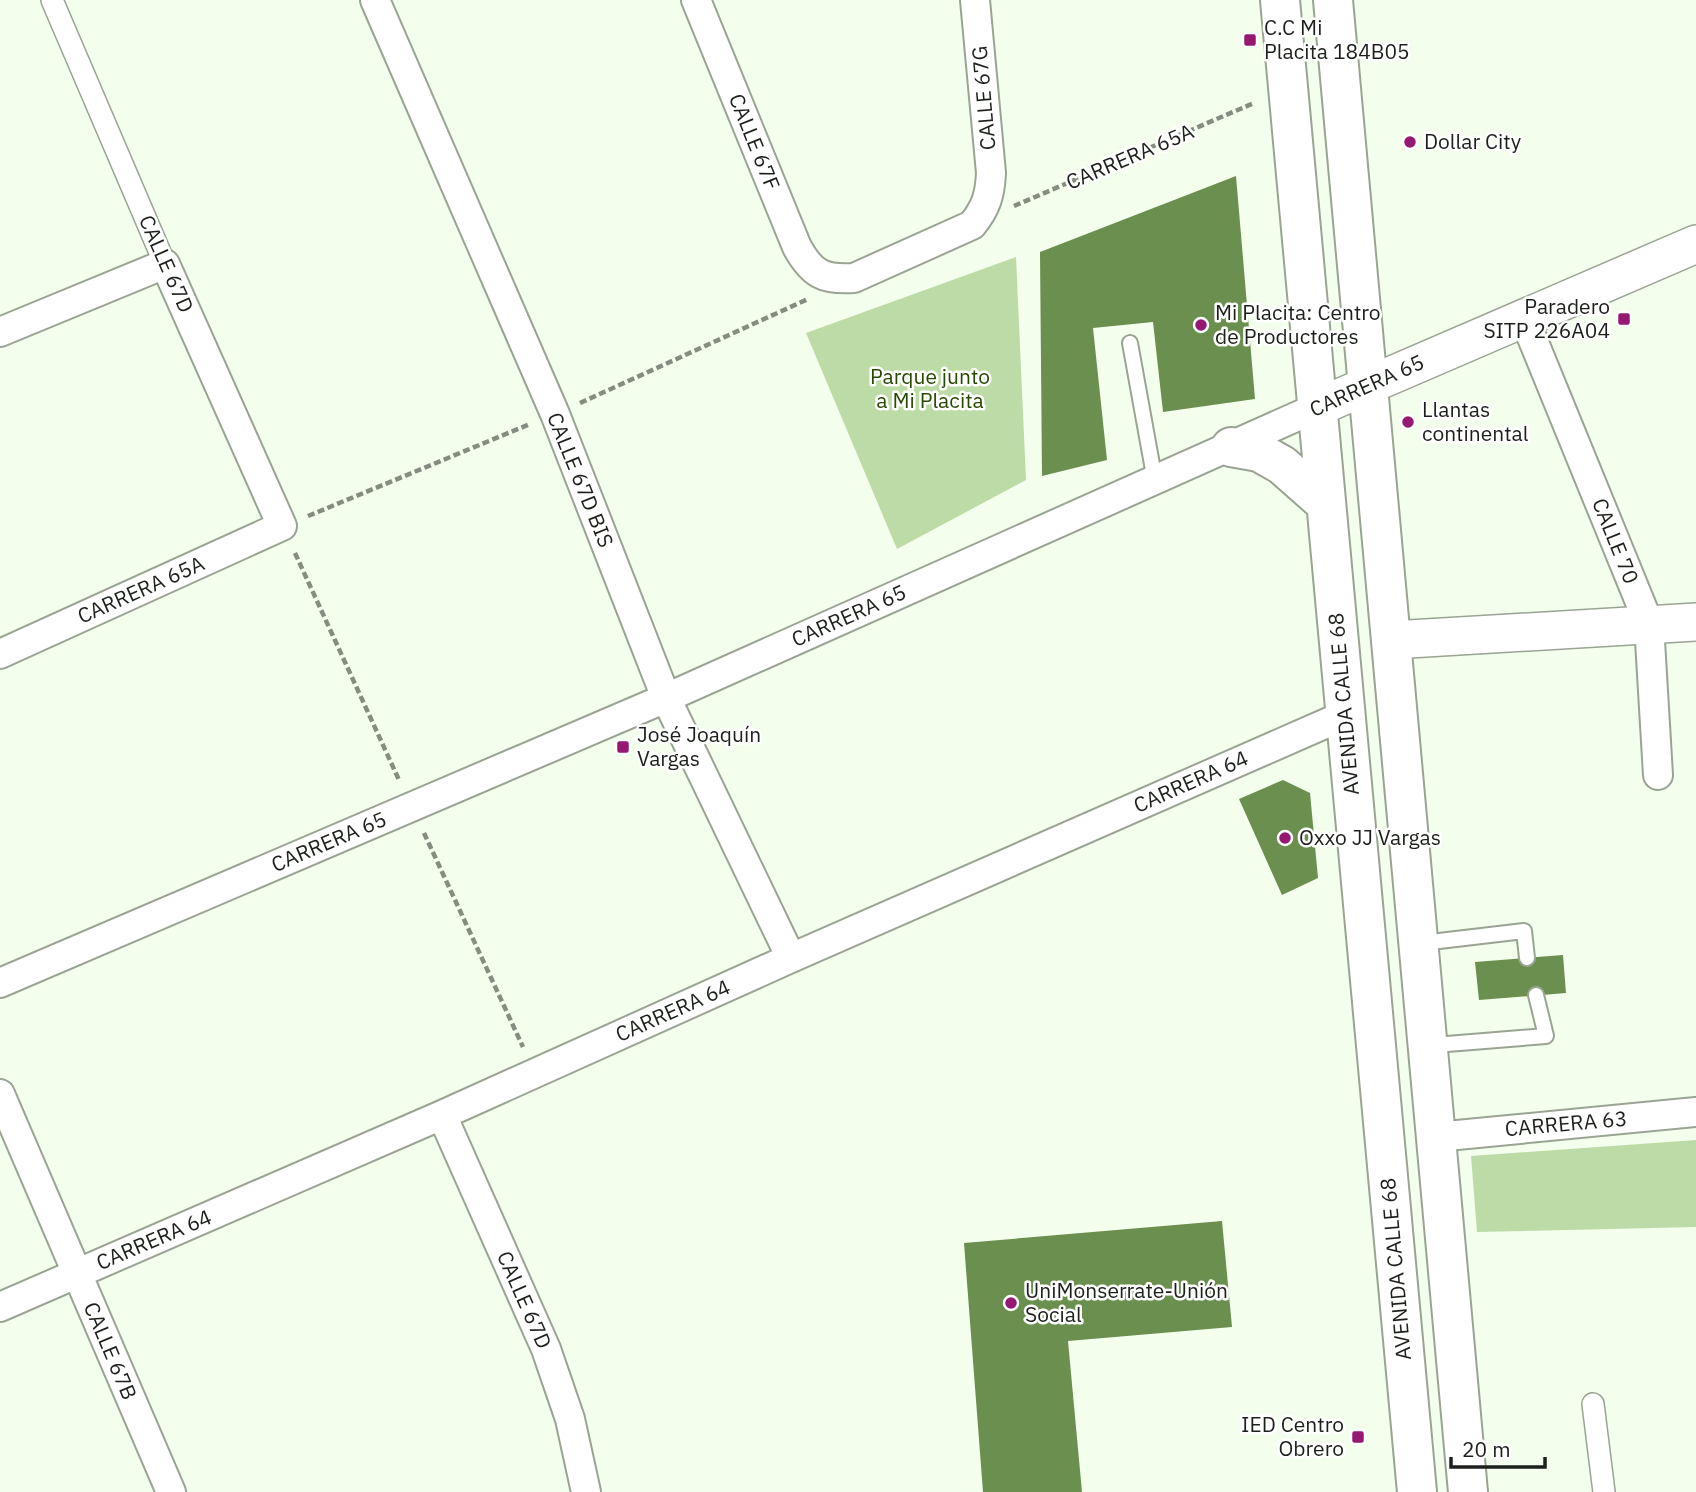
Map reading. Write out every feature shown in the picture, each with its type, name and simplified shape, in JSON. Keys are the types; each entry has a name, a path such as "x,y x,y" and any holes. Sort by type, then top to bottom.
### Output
{"main road":[{"name":"AVENIDA CALLE 68","path":"1280,0 1417,1492"},
{"path":"1333,0 1468,1492"},
{"path":"1231,447 1259,452 1282,465 1325,503"}],"street":[{"name":"CALLE 67D","path":"52,0 165,264 282,526"},
{"name":"CALLE 67D BIS","path":"375,0 555,414 666,698 791,958"},
{"name":"CALLE 67F","path":"696,0 797,247 807,264 833,280 854,278 972,225"},
{"name":"CALLE 67G","path":"972,225 982,213 989,196 991,173 975,0"},
{"name":"CARRERA 65","path":"0,983 666,698 1318,407 1696,244"},
{"path":"0,332 165,264"},
{"name":"CALLE 70","path":"1524,318 1648,624 1658,775"},
{"name":"CARRERA 65A","path":"0,654 282,526"},
{"path":"1392,640 1696,622"},
{"name":"CARRERA 64","path":"0,1307 442,1115 791,958 1345,715"},
{"name":"CALLE 67B","path":"0,1094 171,1492"},
{"name":"CARRERA 63","path":"1436,1136 1696,1112"},
{"name":"CALLE 67D","path":"442,1115 546,1349 570,1419 586,1492"},
{"path":"1593,1404 1604,1492"}],"lane":[{"path":"1130,343 1155,481"},
{"path":"1419,945 1524,931 1527,958"},
{"path":"1428,1043 1447,1044 1546,1036 1536,995"}],"path":[{"name":"CARRERA 65A","path":"972,225 1289,88"}],"green space":[{"name":"Parque junto a Mi Placita","path":"1016,257 1026,480 897,549 806,333"},
{"path":"1696,1140 1696,1227 1477,1232 1471,1156"}],"building":[{"name":"Mi Placita: Centro de Productores","path":"1236,176 1255,399 1163,412 1153,322 1093,328 1107,460 1042,476 1040,252"},
{"name":"Oxxo JJ Vargas","path":"1283,780 1310,793 1318,878 1282,895 1239,799"},
{"path":"1563,955 1566,993 1479,1000 1475,962"},
{"name":"UniMonserrate-Unión Social","path":"1222,1221 1232,1327 1068,1341 1082,1492 983,1492 964,1243"}],"place":[{"name":"C.C Mi Placita 184B05","path":"1250,40"},
{"name":"Dollar City","path":"1410,142"},
{"name":"Paradero SITP 226A04","path":"1624,319"},
{"name":"Mi Placita: Centro de Productores","path":"1201,325"},
{"name":"Llantas continental","path":"1408,422"},
{"name":"José Joaquín Vargas","path":"623,747"},
{"name":"Oxxo JJ Vargas","path":"1285,838"},
{"name":"UniMonserrate-Unión Social","path":"1011,1303"},
{"name":"IED Centro Obrero","path":"1358,1437"}]}
